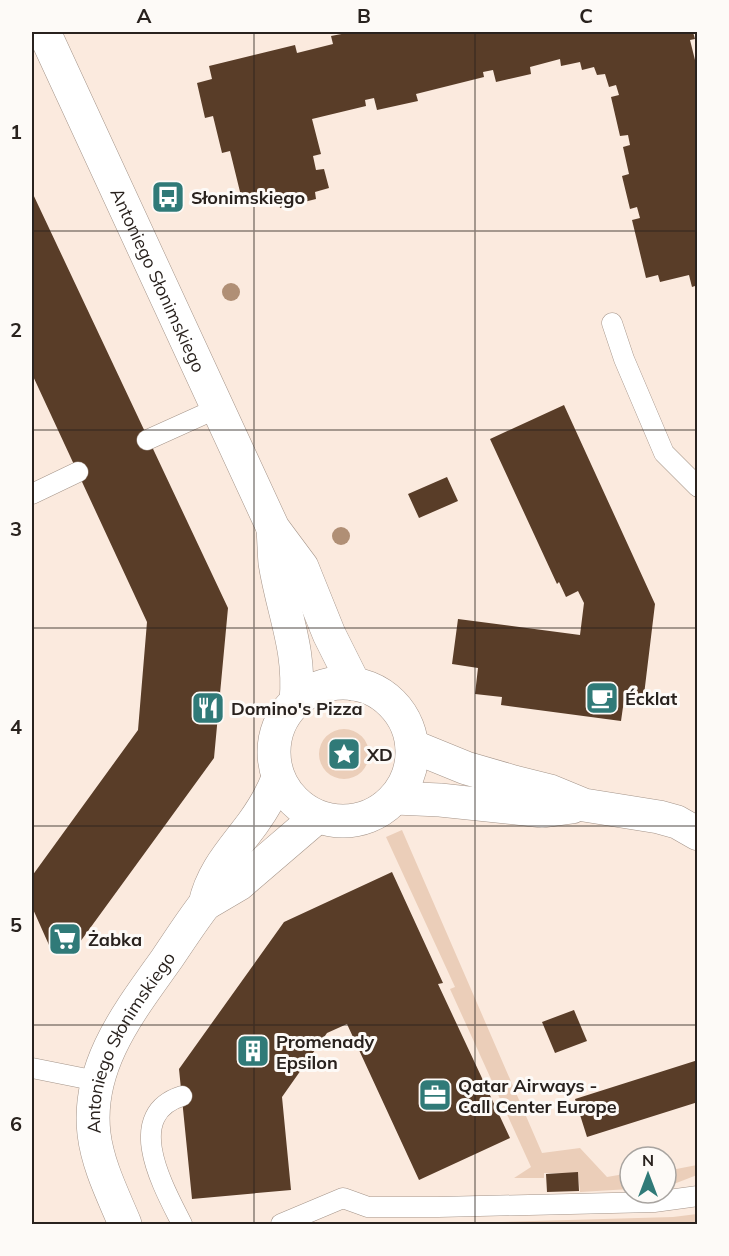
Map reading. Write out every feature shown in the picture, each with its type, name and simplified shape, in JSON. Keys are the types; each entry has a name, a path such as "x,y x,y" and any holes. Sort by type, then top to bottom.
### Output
{"street":[{"path":"32,37 44,32"},
{"name":"Antoniego Słonimskiego","path":"44,32 273,528 302,567 329,634 354,684"},
{"name":"Antoniego Słonimskiego","path":"273,528 275,563 296,653 298,681 296,702"},
{"path":"338,683 354,684 372,689 387,699 400,713 408,729 412,746 412,761 409,774 395,798 372,815 345,822 317,817 293,801 278,777 274,758 275,737 283,718 308,692 338,683"},
{"path":"412,746 466,768 514,783 549,790 584,805 659,817 696,827"},
{"name":"Antoniego Słonimskiego","path":"125,1224 101,1167 94,1135 97,1081 105,1056 128,1013 205,904 209,886 254,822 272,793 278,777"},
{"path":"395,798 433,799 543,811 584,805"},
{"name":"Antoniego Słonimskiego","path":"205,904 239,884 317,817"}],"lane":[{"path":"612,323 624,359 664,453 698,487"},
{"path":"147,440 218,408"},
{"path":"32,494 78,472"},
{"path":"32,1068 97,1081"},
{"path":"182,1096 170,1100 158,1110 152,1127 150,1143 159,1173 182,1224"},
{"path":"281,1224 344,1198 369,1208 438,1208 654,1202 698,1196"}],"shaded area":[{"path":"349,729 362,736 368,744 368,764 362,772 354,778 339,779 326,772 320,764 319,749 326,736 334,730"},
{"path":"402,830 542,1153 580,1148 607,1177 618,1175 618,1190 580,1192 578,1173 544,1173 544,1178 514,1178 531,1167 450,989 455,987 386,837"},
{"path":"697,1165 697,1175 678,1182 678,1169"},
{"path":"697,1214 697,1224 432,1224 673,1217"}],"building":[{"path":"352,32 357,34 368,32 693,32 695,39 690,40 698,72 698,83 695,83 698,93 698,285 692,287 689,275 660,282 658,275 646,278 632,220 640,218 637,207 630,209 622,176 629,174 623,147 630,145 628,135 620,136 611,97 619,95 616,85 609,87 605,74 597,75 594,67 582,70 580,62 561,66 560,59 530,67 531,74 496,82 493,70 483,72 484,77 416,94 418,101 377,110 374,98 365,100 366,106 312,119 321,154 313,156 316,170 324,169 329,188 315,192 316,199 280,208 277,192 242,200 230,151 222,153 213,116 205,118 197,83 212,79 209,66 295,45 297,53 333,44 331,36"},
{"path":"32,192 228,608 214,758 80,942 53,954 32,907 32,876 138,730 147,622 32,374"},
{"path":"564,405 655,604 643,703 624,700 621,721 501,705 502,697 475,694 478,668 452,664 458,619 580,635 584,603 578,591 566,597 559,582 557,584 490,439"},
{"path":"447,477 458,501 419,518 408,494"},
{"name":"Promenady Epsilon","path":"392,872 443,983 438,984 510,1138 419,1180 347,1024 327,1033 282,1097 291,1190 192,1199 179,1069 284,922"},
{"path":"574,1010 587,1041 555,1053 542,1022"},
{"path":"698,1060 698,1102 587,1137 575,1099"},
{"path":"578,1172 579,1191 547,1192 546,1174"}],"place":[{"name":"Słonimskiego","path":"168,197"},
{"name":"Écklat","path":"602,698"},
{"name":"Domino's Pizza","path":"208,708"},
{"name":"XD","path":"344,754"},
{"name":"Żabka","path":"65,939"},
{"name":"Promenady Epsilon","path":"253,1051"},
{"name":"Qatar Airways - Call Center Europe","path":"435,1095"}]}
